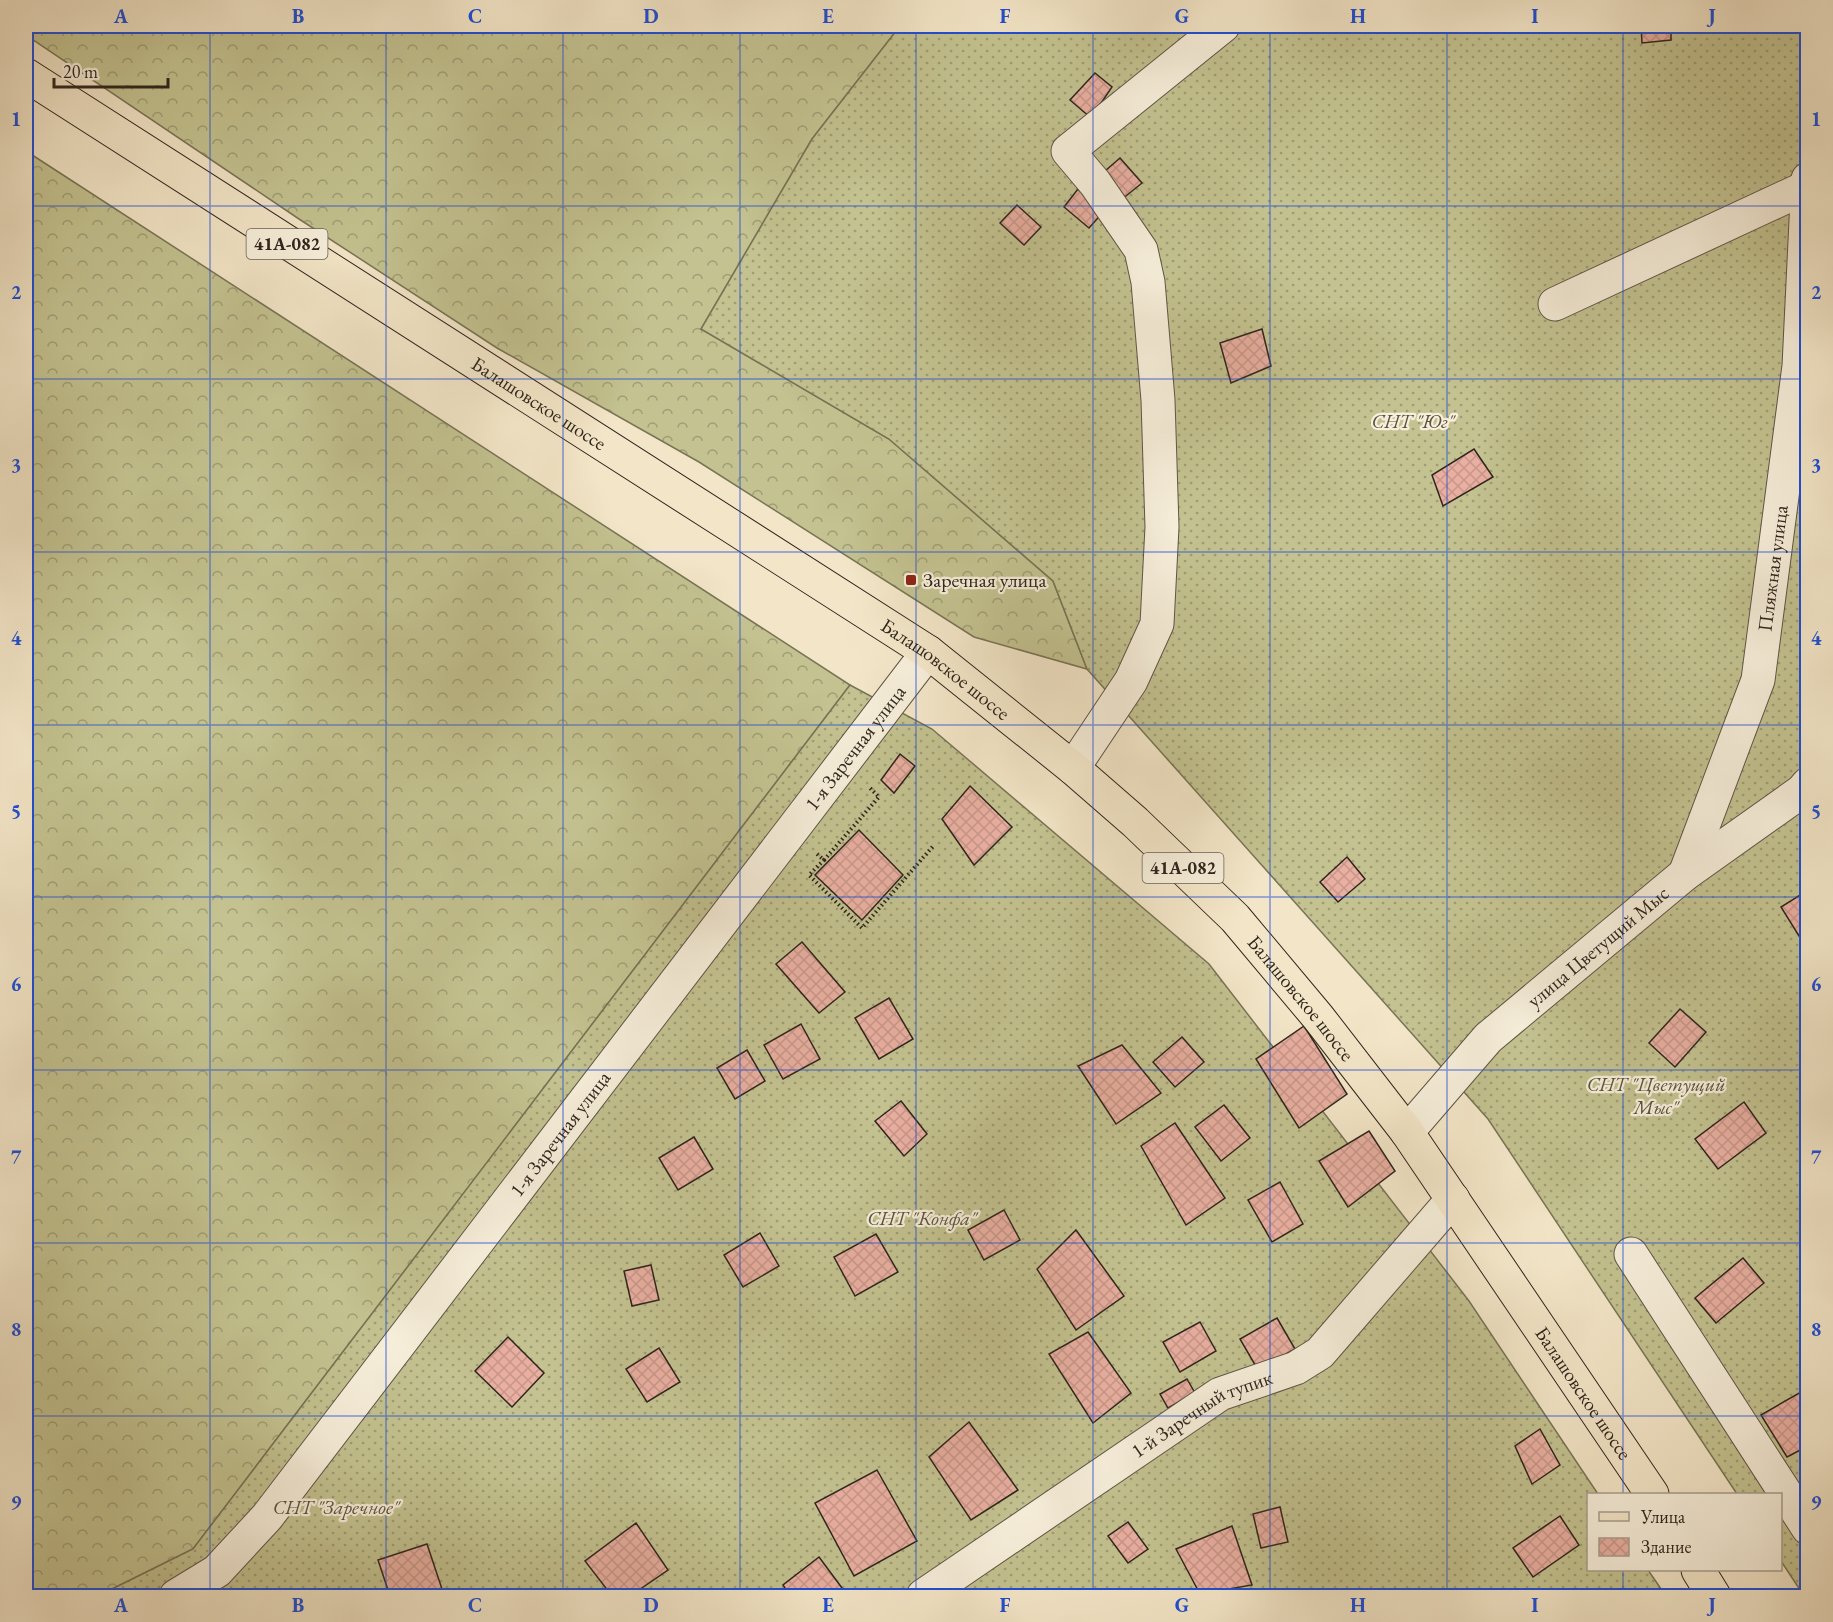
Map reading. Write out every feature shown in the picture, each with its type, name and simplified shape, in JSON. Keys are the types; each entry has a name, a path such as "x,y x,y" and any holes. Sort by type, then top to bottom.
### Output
{"main road":[{"name":"Балашовское шоссе","path":"26,75 928,652 1073,768 1135,822 1235,918 1318,1017 1407,1132 1651,1493"},
{"path":"1699,1571 1714,1596"}],"street":[{"path":"1073,768 1131,681 1157,624 1162,527 1158,400 1148,282 1141,250 1095,183 1068,151 1223,26"},
{"name":"Пляжная улица","path":"1686,874 1758,680 1799,366 1808,179"},
{"path":"1555,304 1807,187"},
{"name":"1-я Заречная улица","path":"176,1596 218,1571 267,1517 928,652"},
{"name":"улица Цветущий Мыс","path":"1407,1132 1488,1038 1686,874 1802,791 1808,784"},
{"name":"1-й Заречный тупик","path":"923,1596 1220,1394 1296,1368 1320,1353 1453,1199"},
{"path":"1631,1254 1808,1528"}],"path":[{"path":"808,846 824,860 809,875 862,928 934,845"}],"green space":[{"path":"26,26 900,26 812,139 701,329 889,439 1053,581 1087,669 974,637 699,462 497,348 299,219 26,35"},
{"name":"СНТ \"Юг\"","path":"900,26 1807,26 1807,1596 1804,1596 1782,1563 1782,1493 1736,1493 1488,1119 1087,669 1053,581 889,439 701,329 812,139"},
{"path":"26,151 850,685 193,1549 98,1596 26,1596"},
{"name":"СНТ \"Конфа\"","path":"850,685 932,729 1209,964 1469,1301 1597,1493 1587,1493 1587,1571 1649,1571 1666,1596 98,1596 193,1549"}],"building":[{"path":"1641,26 1671,26 1671,40 1642,43"},
{"path":"1095,73 1112,87 1091,118 1070,100"},
{"path":"1120,158 1142,183 1121,200 1104,172"},
{"path":"1078,189 1104,211 1089,228 1064,207"},
{"path":"1017,205 1041,227 1024,245 1000,223"},
{"path":"1262,329 1271,366 1231,383 1220,343"},
{"path":"1474,449 1493,477 1443,506 1432,475"},
{"path":"900,754 915,766 894,793 881,780"},
{"path":"970,786 1012,827 974,865 942,819"},
{"path":"859,830 903,875 862,920 815,875"},
{"path":"1347,857 1365,879 1338,902 1320,882"},
{"path":"1808,890 1808,931 1799,936 1781,907"},
{"path":"802,942 845,992 819,1013 776,964"},
{"path":"889,998 913,1039 879,1059 855,1018"},
{"path":"1680,1009 1706,1032 1675,1067 1649,1043"},
{"path":"801,1024 820,1059 783,1079 764,1045"},
{"path":"1304,1026 1347,1094 1299,1128 1256,1059"},
{"path":"1182,1037 1204,1062 1175,1087 1153,1062"},
{"path":"1122,1045 1161,1093 1116,1124 1078,1066"},
{"path":"747,1050 765,1081 735,1099 717,1068"},
{"path":"901,1101 927,1134 904,1156 875,1121"},
{"path":"1744,1102 1766,1133 1718,1169 1695,1139"},
{"path":"1224,1105 1250,1138 1221,1161 1195,1127"},
{"path":"1175,1123 1225,1198 1186,1225 1141,1146"},
{"path":"1369,1131 1395,1171 1348,1207 1319,1161"},
{"path":"694,1137 713,1169 678,1190 659,1158"},
{"path":"1280,1182 1303,1224 1272,1242 1248,1200"},
{"path":"1004,1210 1020,1240 984,1260 968,1230"},
{"path":"1076,1230 1124,1296 1076,1330 1037,1269"},
{"path":"760,1233 779,1266 743,1287 724,1255"},
{"path":"876,1234 898,1272 855,1296 834,1257"},
{"path":"1743,1258 1764,1283 1716,1323 1695,1298"},
{"path":"651,1265 659,1300 632,1306 624,1271"},
{"path":"1277,1318 1295,1349 1258,1370 1240,1339"},
{"path":"1200,1322 1216,1351 1180,1372 1163,1342"},
{"path":"1088,1332 1131,1393 1093,1423 1049,1354"},
{"path":"508,1337 544,1373 512,1407 475,1371"},
{"path":"659,1348 680,1382 647,1402 626,1369"},
{"path":"1187,1379 1195,1393 1168,1408 1160,1394"},
{"path":"1808,1388 1808,1446 1787,1457 1761,1415"},
{"path":"969,1422 1018,1490 971,1520 929,1457"},
{"path":"1540,1429 1560,1465 1532,1484 1515,1446"},
{"path":"877,1470 917,1541 854,1576 815,1503"},
{"path":"1280,1507 1288,1542 1261,1548 1253,1514"},
{"path":"1560,1516 1579,1545 1533,1577 1513,1548"},
{"path":"1128,1522 1148,1549 1128,1563 1108,1536"},
{"path":"636,1523 668,1570 630,1596 612,1596 585,1561"},
{"path":"1232,1526 1252,1585 1200,1594 1176,1549"},
{"path":"427,1544 444,1595 390,1596 378,1560"},
{"path":"819,1557 848,1596 790,1596 783,1585"}],"place":[{"name":"Заречная улица","path":"911,580"}],"park label":[{"name":"СНТ \"Цветущий Мыс\"","path":"1656,1096"},
{"name":"СНТ \"Заречное\"","path":"336,1507"}]}
